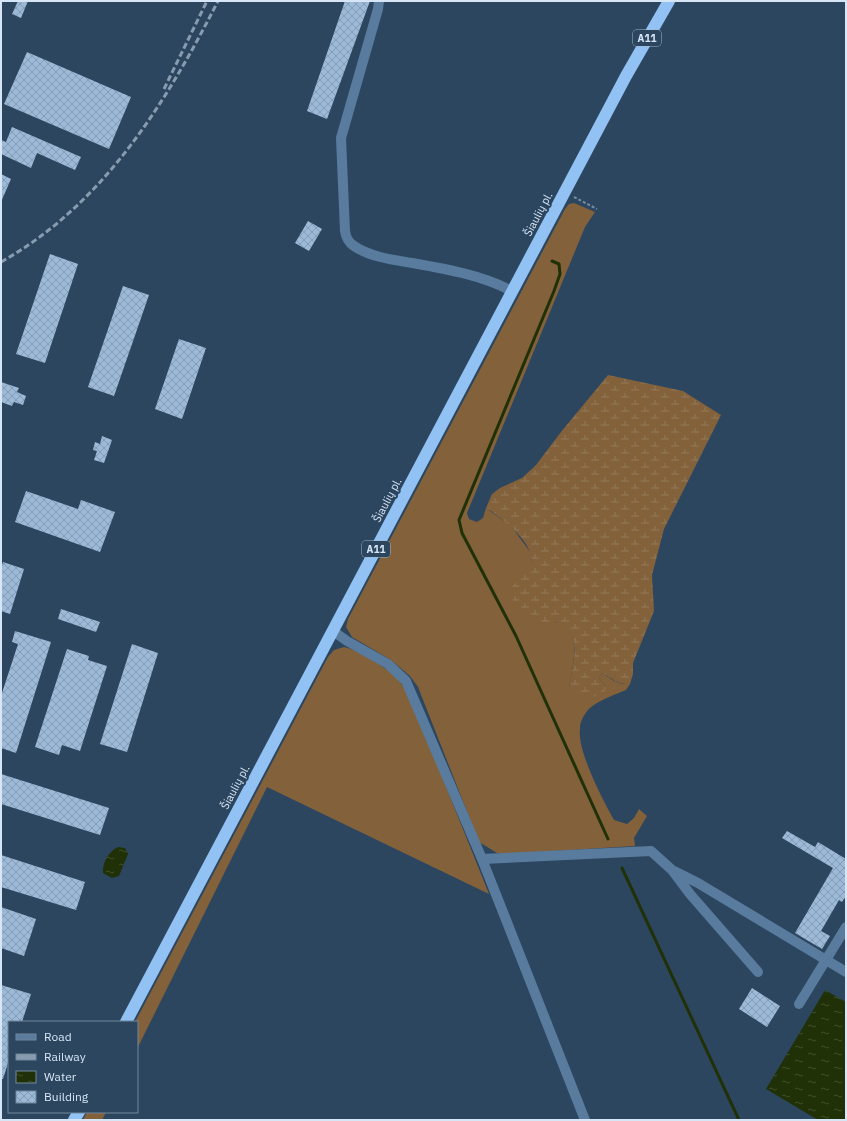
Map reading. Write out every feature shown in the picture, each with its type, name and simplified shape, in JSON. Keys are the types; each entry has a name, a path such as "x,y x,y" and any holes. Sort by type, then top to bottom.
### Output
{"highway":[{"name":"Šiaulių pl.","path":"626,76 660,1"},
{"name":"Šiaulių pl.","path":"127,1021 564,192 626,76 669,1"}],"street":[{"path":"379,1 341,138 345,231 347,240 355,247 384,258 470,275 492,282 512,291"},
{"path":"333,630 347,641 388,664 406,681 482,859 585,1120"},
{"path":"482,859 651,851 672,870 690,894 758,972"},
{"path":"672,870 698,883 846,972"},
{"path":"799,1004 846,927"}],"path":[{"path":"564,192 597,209"}],"green space":[{"path":"574,203 595,212 585,227 467,513 469,519 477,522 483,518 486,508 511,526 531,553 538,622 560,623 572,634 574,643 574,662 569,687 606,687 599,678 602,673 618,683 630,684 626,690 600,701 588,710 581,723 580,738 582,750 592,775 614,820 627,824 634,818 639,809 647,816 634,838 635,846 503,854 497,853 479,842 418,687 410,676 391,660 352,637 346,627 348,619 565,209 569,204"},
{"path":"608,375 683,391 721,415 664,529 652,575 654,611 633,663 633,674 630,684 618,682 602,673 599,678 606,687 604,693 594,697 576,693 569,687 574,662 574,644 568,630 558,623 543,623 532,619 516,604 510,595 508,591 530,565 531,555 528,547 515,531 500,517 486,508 492,494 500,488 522,478 536,465"},
{"path":"344,647 364,655 395,676 400,682 412,702 489,894 267,787 138,1047 138,1021 136,1021 328,657 334,650"},
{"path":"86,1113 106,1113 102,1120 83,1120"}],"water":[{"path":"118,847 125,848 128,854 119,876 112,878 103,873 103,869 109,854"},
{"path":"825,990 846,1002 846,1120 818,1120 766,1089"}],"building":[{"path":"18,1 28,1 21,18 12,14"},
{"path":"345,1 370,1 327,119 307,111"},
{"path":"27,52 131,97 109,149 4,104"},
{"path":"12,127 81,157 75,170 37,153 31,168 1,154 1,140 6,142"},
{"path":"1,174 11,179 1,202"},
{"path":"308,221 322,229 309,251 295,243"},
{"path":"50,254 78,264 45,363 16,354"},
{"path":"123,286 149,295 114,396 88,387"},
{"path":"179,339 206,348 182,419 155,409"},
{"path":"1,382 19,388 17,392 26,396 23,405 14,402 12,406 1,402"},
{"path":"102,436 112,440 104,463 94,460 97,451 93,450 95,442 100,444"},
{"path":"26,491 78,509 81,500 115,512 100,552 15,522"},
{"path":"3,562 24,569 10,614 1,611 1,568"},
{"path":"61,609 100,622 96,632 58,619"},
{"path":"15,631 51,642 16,753 1,748 1,696 18,644 12,642"},
{"path":"132,644 158,653 127,752 100,744"},
{"path":"67,649 89,656 88,660 107,666 80,751 62,745 59,755 35,747"},
{"path":"1,774 109,808 100,835 1,804"},
{"path":"787,831 815,847 818,842 846,859 846,896 842,902 839,900 821,931 830,936 822,949 795,933 833,868 782,838"},
{"path":"1,855 85,882 76,910 1,887"},
{"path":"1,907 36,919 24,956 1,948"},
{"path":"1,985 31,994 22,1021 8,1021 8,1063 3,1079 1,1079"},
{"path":"752,988 780,1006 767,1027 739,1009"}],"waterway":[{"path":"552,261 559,264 560,274 554,291 459,520 462,533 516,636 608,839"},
{"path":"622,868 739,1120"}],"railway":[{"path":"164,89 207,1"},
{"path":"1,262 37,239 71,212 101,181 128,148 153,113 176,77 218,1"}]}
